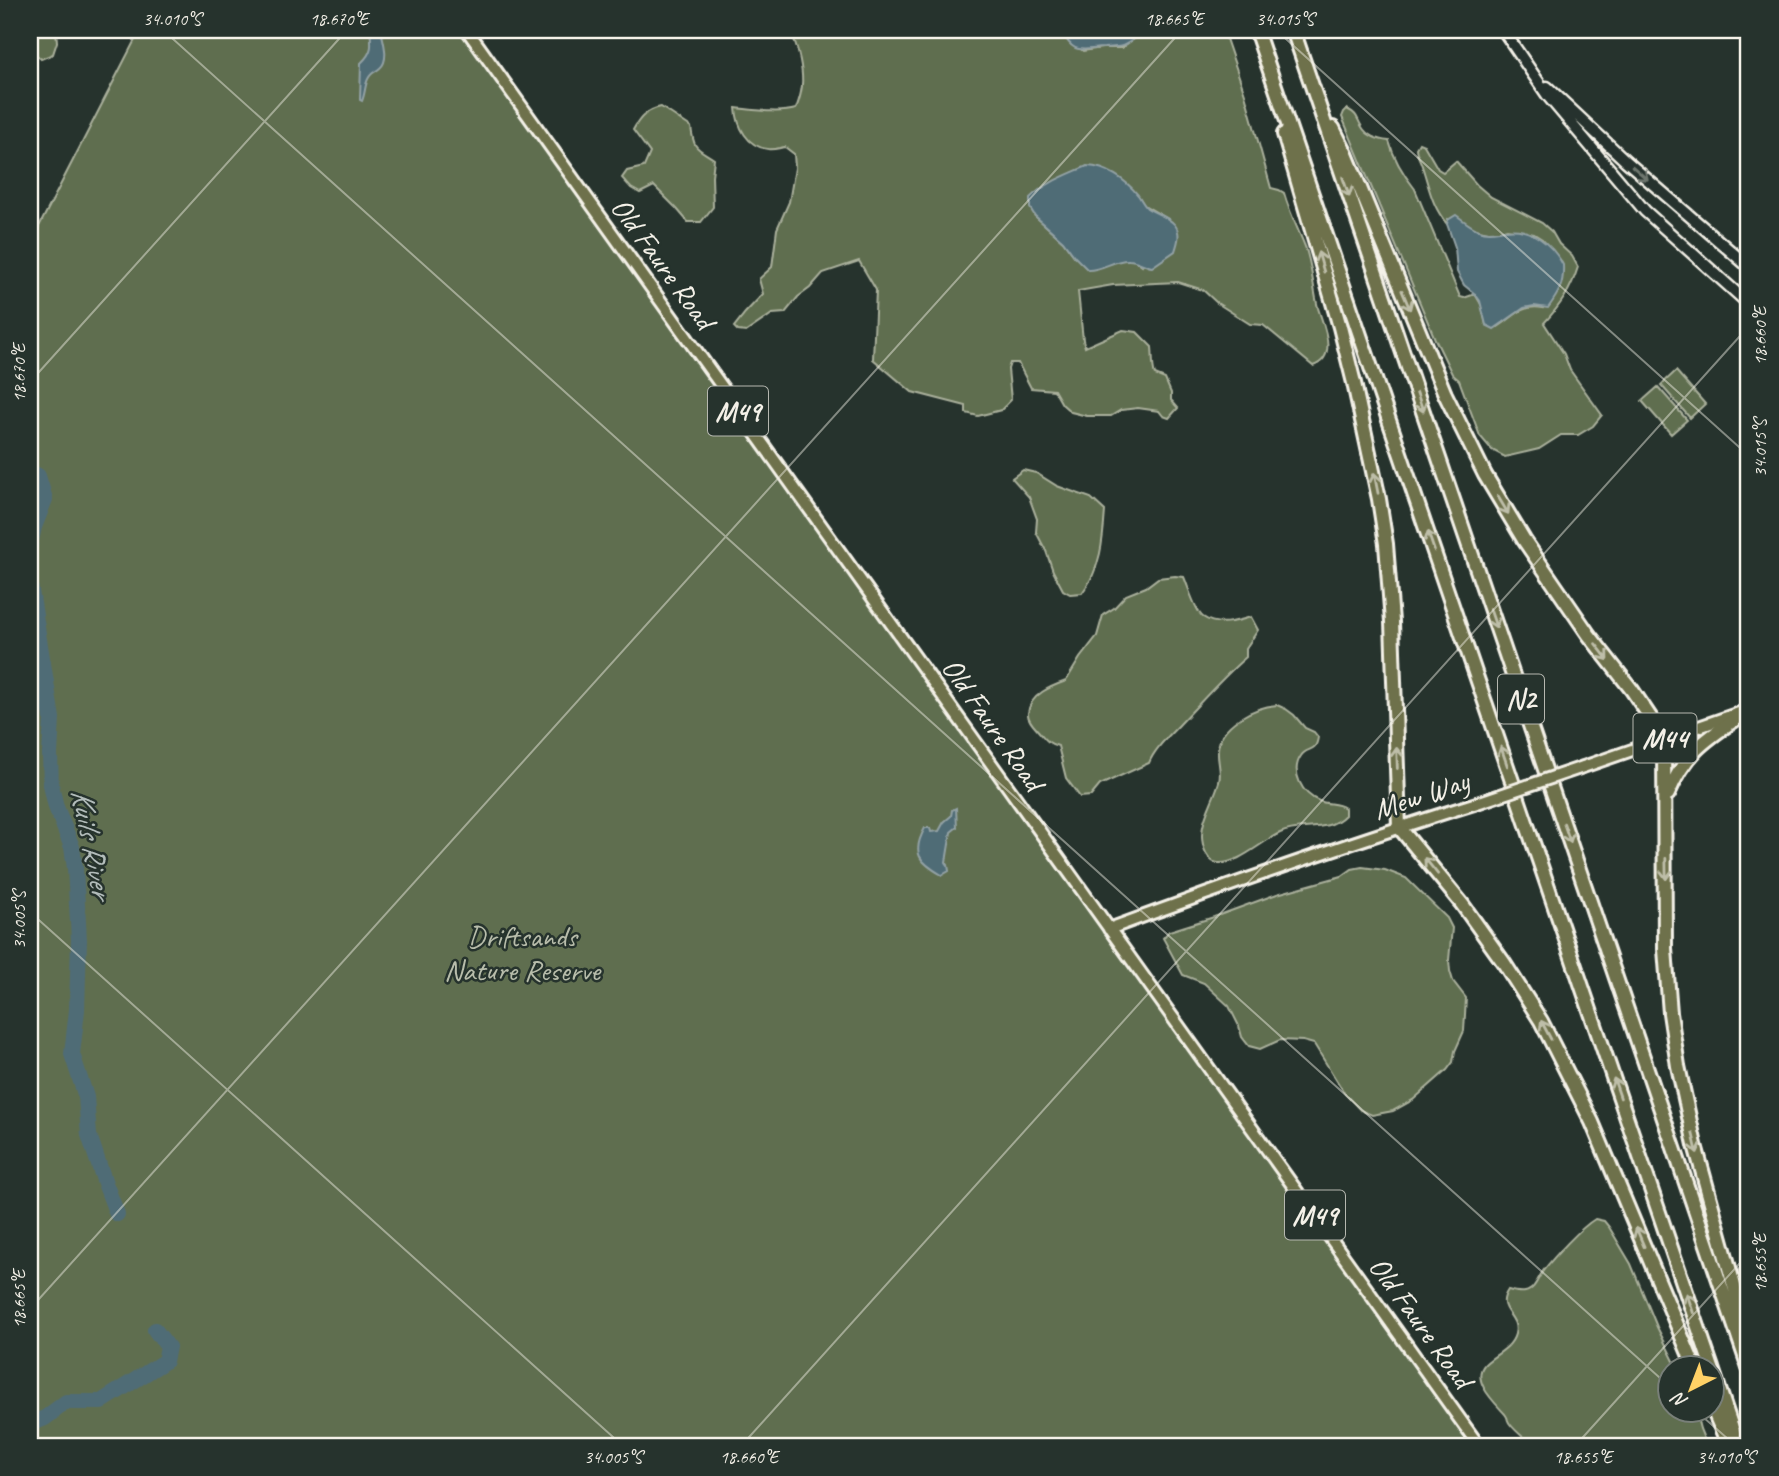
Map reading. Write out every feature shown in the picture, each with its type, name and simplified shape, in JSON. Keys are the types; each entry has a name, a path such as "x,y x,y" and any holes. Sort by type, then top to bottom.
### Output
{"highway":[{"name":"N2","path":"1256,30 1707,1354"},
{"name":"N2","path":"1293,30 1749,1368"},
{"path":"1270,68 1276,109 1349,360 1379,499 1390,582 1399,827 1462,904 1541,1021 1592,1122 1690,1354"},
{"path":"1318,104 1346,154 1445,394 1485,475 1524,540 1664,738 1665,949 1670,1013 1695,1144 1749,1340"},
{"path":"1665,801 1678,772 1695,748 1749,710"},
{"name":"N2","path":"1726,1410 1738,1446"},
{"path":"1720,1424 1729,1446"}],"main road":[{"name":"Old Faure Road","path":"467,30 1479,1446"},
{"path":"1503,30 1548,96 1645,211 1749,304"},
{"path":"1536,77 1749,267"},
{"name":"Mew Way","path":"1109,929 1399,827 1749,710"}],"green space":[{"path":"30,30 56,30 57,42 53,54 41,59 30,49"},
{"name":"Driftsands Nature Reserve","path":"140,30 460,30 686,340 1476,1446 30,1446 30,244"},
{"path":"789,30 1061,30 1083,51 1121,48 1135,38 1134,30 1223,30 1245,94 1271,188 1284,193 1307,251 1327,340 1325,356 1313,366 1263,325 1250,324 1217,303 1203,290 1178,282 1113,285 1078,291 1085,347 1123,330 1137,332 1152,347 1155,375 1165,379 1171,400 1178,408 1169,418 1159,411 1138,408 1121,410 1111,416 1087,416 1071,412 1062,404 1054,390 1031,388 1018,363 1010,363 1008,369 1011,400 1001,410 978,416 966,413 966,406 912,392 873,359 876,290 859,261 823,273 785,313 772,314 746,332 738,331 734,327 763,294 759,279 772,267 777,229 789,202 795,168 794,154 785,147 768,149 749,140 738,122 736,108 774,111 796,109 801,94 802,77 800,60","holes":["1139,197 1144,205 1168,219 1142,266 1134,260 1075,257 1063,241 1035,216"]},
{"path":"661,107 691,127 697,147 714,159 713,207 701,222 688,222 654,186 640,193 622,178 627,171 644,167 650,153 633,130 644,115"},
{"path":"1347,109 1355,115 1367,133 1389,141 1399,166 1415,189 1460,297 1475,294 1482,306 1486,325 1498,327 1524,309 1543,308 1561,261 1542,239 1534,234 1507,229 1493,233 1448,219 1447,224 1437,210 1416,152 1419,143 1424,145 1438,169 1443,172 1456,161 1491,197 1542,223 1572,256 1578,267 1572,283 1560,304 1544,323 1564,354 1570,370 1602,415 1593,426 1578,435 1561,435 1539,449 1505,457 1492,450 1480,436 1459,380 1452,374 1435,339 1342,117"},
{"path":"1676,371 1705,404 1690,418 1661,385"},
{"path":"1658,387 1687,420 1671,434 1642,401"},
{"path":"1023,470 1036,473 1057,486 1091,498 1105,511 1097,564 1082,593 1070,594 1063,590 1053,571 1036,532 1037,519 1029,497 1012,478"},
{"path":"1184,577 1203,617 1220,623 1251,617 1258,630 1246,648 1246,657 1167,738 1149,763 1100,785 1091,796 1080,797 1066,778 1058,746 1046,740 1030,721 1030,706 1042,692 1066,681 1097,636 1103,615 1126,595 1146,587 1158,578"},
{"path":"1277,705 1294,715 1305,728 1318,737 1315,746 1303,753 1298,762 1297,775 1303,788 1319,801 1345,808 1345,815 1330,824 1288,830 1234,860 1226,863 1214,862 1206,853 1202,835 1205,818 1220,778 1220,741 1224,732 1239,718 1258,709"},
{"path":"1362,867 1385,870 1406,878 1447,918 1452,928 1450,971 1453,981 1466,998 1464,1031 1453,1062 1447,1070 1413,1100 1393,1111 1372,1115 1360,1110 1345,1094 1314,1044 1280,1040 1260,1049 1249,1046 1242,1037 1229,1006 1204,983 1183,975 1163,938 1169,931 1277,894 1342,876 1352,869"},
{"path":"1595,1219 1604,1221 1609,1227 1631,1264 1670,1354 1656,1354 1656,1424 1699,1424 1707,1446 1533,1446 1512,1427 1505,1414 1490,1398 1482,1384 1481,1370 1513,1339 1516,1327 1505,1308 1504,1297 1508,1290 1523,1292 1531,1289 1560,1251"}],"water":[{"path":"370,30 381,30 385,60 368,79 362,101 361,63 371,48"},
{"path":"1061,30 1134,30 1136,38 1121,46 1078,49 1070,44"},
{"path":"1087,166 1115,175 1133,189 1147,208 1172,222 1178,234 1175,251 1152,267 1124,260 1088,270 1030,208 1030,198 1043,188"},
{"path":"1456,215 1483,231 1524,231 1547,244 1563,265 1560,288 1548,308 1524,308 1494,329 1486,325 1480,301 1464,285 1457,272 1455,247 1447,224 1448,220"},
{"path":"956,808 957,827 951,832 946,862 949,871 942,875 923,861 918,850 919,844 925,828 930,828 931,832 939,831"}],"waterway":[{"name":"Kuils River","path":"30,472 38,476 45,499 30,545"},
{"name":"Kuils River","path":"30,478 38,476"},
{"name":"Kuils River","path":"30,561 30,585 52,718 51,785 56,807 72,847 75,868 79,940 77,1010 72,1054 86,1097 89,1135 117,1214"},
{"name":"Kuils River","path":"30,1424 45,1418 66,1402 101,1402 165,1361 168,1347 155,1330"}]}
